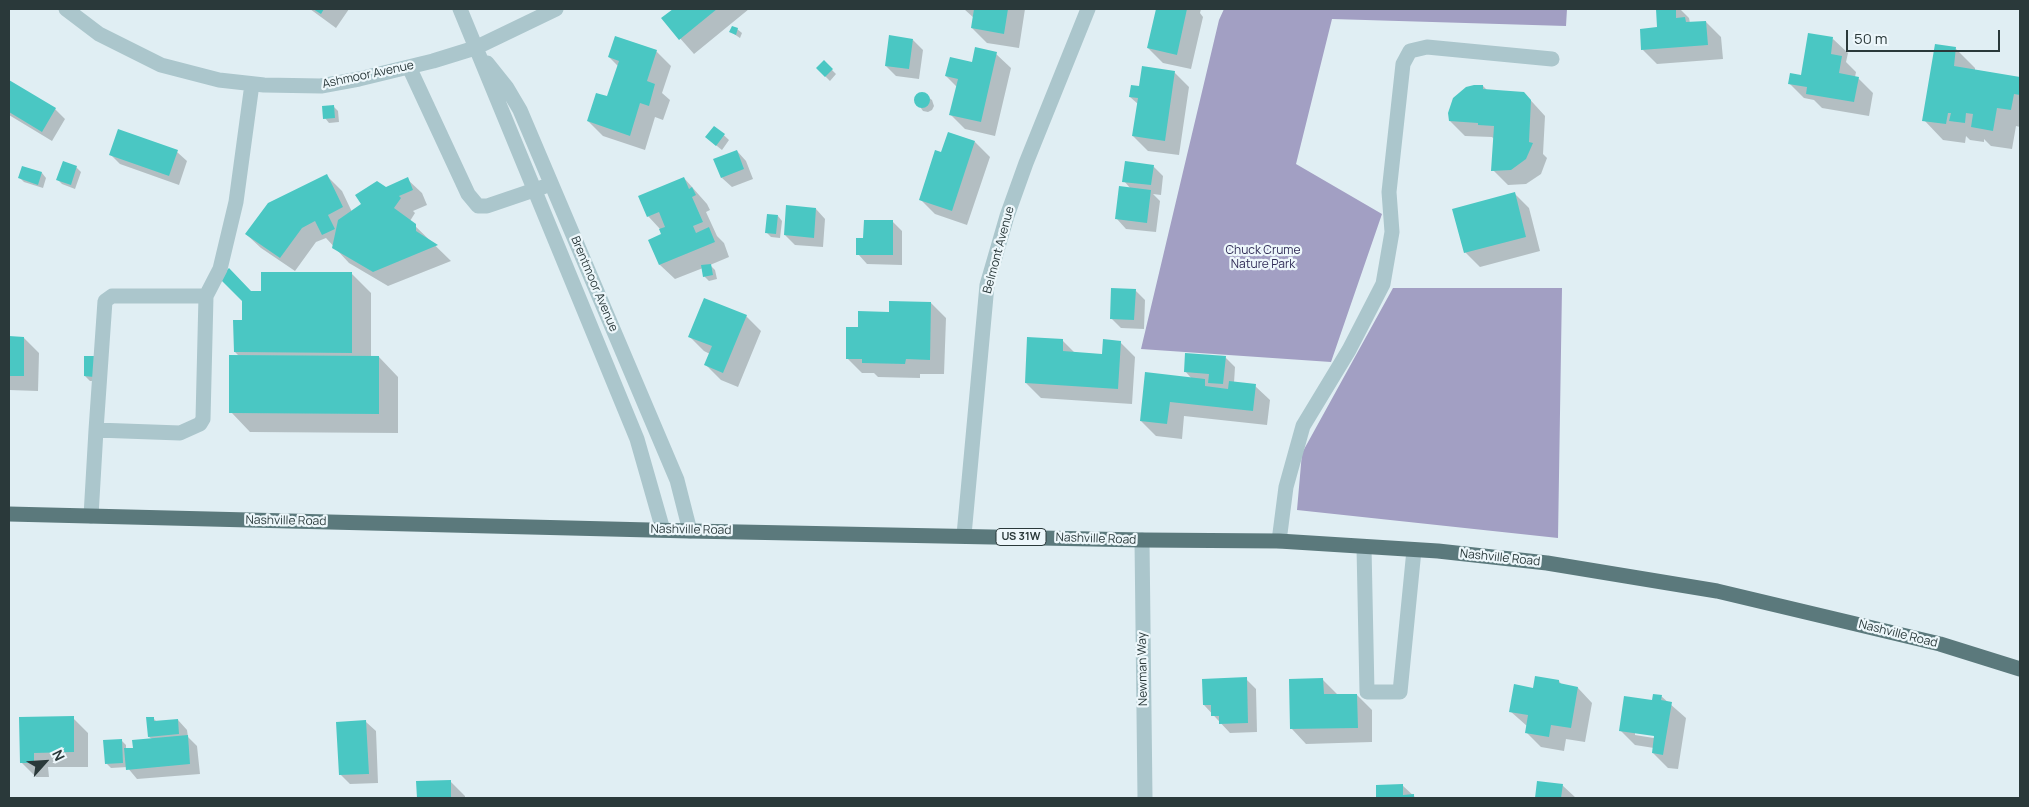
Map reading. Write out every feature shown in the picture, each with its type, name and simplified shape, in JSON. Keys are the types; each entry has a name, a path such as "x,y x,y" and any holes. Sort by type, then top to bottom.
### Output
{"main road":[{"name":"Nashville Road","path":"9,514 690,531 1278,541 1414,550 1547,563 1717,590 1940,644 2020,669"}],"street":[{"name":"Ashmoor Avenue","path":"66,9 99,34 161,64 219,80 252,84 320,86 409,67 475,48 556,9"},
{"name":"Brentmoor Avenue","path":"460,9 637,440 663,530"},
{"name":"Belmont Avenue","path":"964,535 987,285 1007,216 1026,163 1088,9"},
{"path":"1278,541 1286,487 1303,426 1349,350 1383,284 1392,232 1389,192 1403,64 1410,51 1428,47 1552,59"},
{"name":"Brentmoor Avenue","path":"475,48 507,88 520,110 678,480 690,531"},
{"path":"409,67 468,194 478,206 487,206 552,184"},
{"path":"96,430 180,433 200,424 203,419 206,296 220,268 236,202 252,84"},
{"path":"91,516 106,301 112,296 206,296"},
{"name":"Newman Way","path":"1142,540 1145,798"},
{"path":"1364,547 1366,692 1400,692 1414,550"}],"green space":[{"name":"Chuck Crume Nature Park","path":"1224,9 1567,9 1566,26 1332,19 1296,164 1382,214 1331,362 1141,349 1219,20"},
{"path":"1393,288 1562,288 1558,538 1297,510 1302,453"}],"building":[{"path":"313,9 324,9 321,14"},
{"path":"673,9 717,9 679,40 661,18"},
{"path":"974,9 1008,9 1004,34 971,28"},
{"path":"1156,9 1187,9 1177,55 1147,48"},
{"path":"1656,9 1676,9 1676,18 1685,17 1686,22 1706,21 1708,45 1641,50 1640,29 1657,27"},
{"path":"732,26 738,28 736,35 729,32"},
{"path":"1808,33 1833,37 1831,54 1842,56 1839,73 1859,77 1854,102 1806,94 1807,87 1788,84 1790,73 1801,75"},
{"path":"889,35 913,39 909,69 885,66"},
{"path":"615,36 657,50 647,81 655,84 649,106 640,103 630,136 587,121 596,93 607,96 619,61 608,57"},
{"path":"1935,44 1956,47 1954,66 2020,77 2020,95 2014,94 2011,110 1997,108 1993,131 1971,127 1973,114 1966,113 1965,123 1949,121 1951,113 1948,113 1946,124 1922,121"},
{"path":"975,47 997,52 981,122 949,115 958,79 945,76 950,57 972,62"},
{"path":"824,60 833,69 825,77 816,68"},
{"path":"1142,66 1175,71 1165,141 1132,136 1138,98 1129,97 1131,85 1139,86"},
{"path":"9,80 56,108 42,132 9,112"},
{"path":"1483,85 1483,89 1524,92 1531,100 1529,142 1533,143 1526,159 1511,170 1491,171 1494,126 1449,121 1448,113 1453,98 1466,87"},
{"path":"919,92 925,92 930,97 928,106 919,108 914,103 914,97"},
{"path":"334,105 335,118 323,119 322,106"},
{"path":"714,126 725,134 716,146 705,137"},
{"path":"118,129 178,150 169,176 109,155"},
{"path":"948,132 975,141 952,211 919,200 935,150 941,152"},
{"path":"737,150 744,169 721,178 713,159"},
{"path":"63,161 77,166 71,185 56,180"},
{"path":"1125,161 1154,165 1151,185 1122,182"},
{"path":"22,166 42,172 38,185 18,178"},
{"path":"327,174 343,207 328,215 335,229 322,235 315,221 302,228 280,258 245,234 268,203"},
{"path":"408,177 413,190 399,196 401,198 394,208 416,224 416,231 438,245 373,272 332,248 338,220 361,204 355,195 377,181 386,187"},
{"path":"684,177 689,189 692,187 696,195 692,197 703,222 693,226 696,233 709,227 715,242 659,265 648,240 661,234 659,229 665,227 659,212 647,217 638,196"},
{"path":"1119,186 1151,190 1147,223 1115,219"},
{"path":"1515,192 1526,237 1464,253 1452,209"},
{"path":"786,205 816,208 814,238 784,235"},
{"path":"767,214 778,215 776,234 765,233"},
{"path":"864,220 893,220 893,255 856,255 856,238 863,238"},
{"path":"711,264 713,275 703,277 701,265"},
{"path":"229,268 251,291 261,291 261,272 352,272 352,353 234,352 233,320 242,320 242,301 219,278"},
{"path":"1111,288 1136,289 1134,320 1110,319"},
{"path":"704,298 747,315 723,373 704,365 712,346 688,337"},
{"path":"889,301 931,302 930,360 906,359 905,364 862,363 862,359 846,359 846,327 858,327 858,311 889,312"},
{"path":"9,336 24,337 24,376 9,376"},
{"path":"1027,337 1063,339 1063,351 1102,354 1103,339 1121,341 1118,389 1025,383"},
{"path":"1185,353 1226,356 1223,384 1208,383 1209,374 1184,372"},
{"path":"229,355 379,356 379,414 229,413"},
{"path":"84,356 94,356 94,377 84,376"},
{"path":"1145,372 1205,379 1205,386 1228,389 1229,381 1256,384 1253,411 1170,402 1167,424 1140,421"},
{"path":"1535,676 1559,680 1559,683 1578,687 1571,728 1551,725 1549,737 1525,733 1528,715 1509,712 1514,684 1533,688"},
{"path":"1247,677 1248,723 1219,724 1219,716 1211,716 1211,705 1203,705 1202,679"},
{"path":"1323,678 1324,694 1357,694 1358,728 1290,729 1289,679"},
{"path":"1653,694 1662,695 1661,700 1672,702 1663,755 1652,753 1654,736 1619,731 1624,696 1652,700"},
{"path":"74,716 74,752 34,753 34,763 20,763 19,717"},
{"path":"146,717 154,717 154,721 178,719 179,734 148,737"},
{"path":"366,720 369,774 339,775 336,722"},
{"path":"188,735 190,764 126,770 124,748 133,748 132,740"},
{"path":"122,739 123,763 105,764 103,740"},
{"path":"451,780 451,798 417,798 416,781"},
{"path":"1537,781 1563,784 1561,798 1535,798"},
{"path":"1403,784 1403,795 1414,794 1414,798 1376,798 1376,785"}]}
